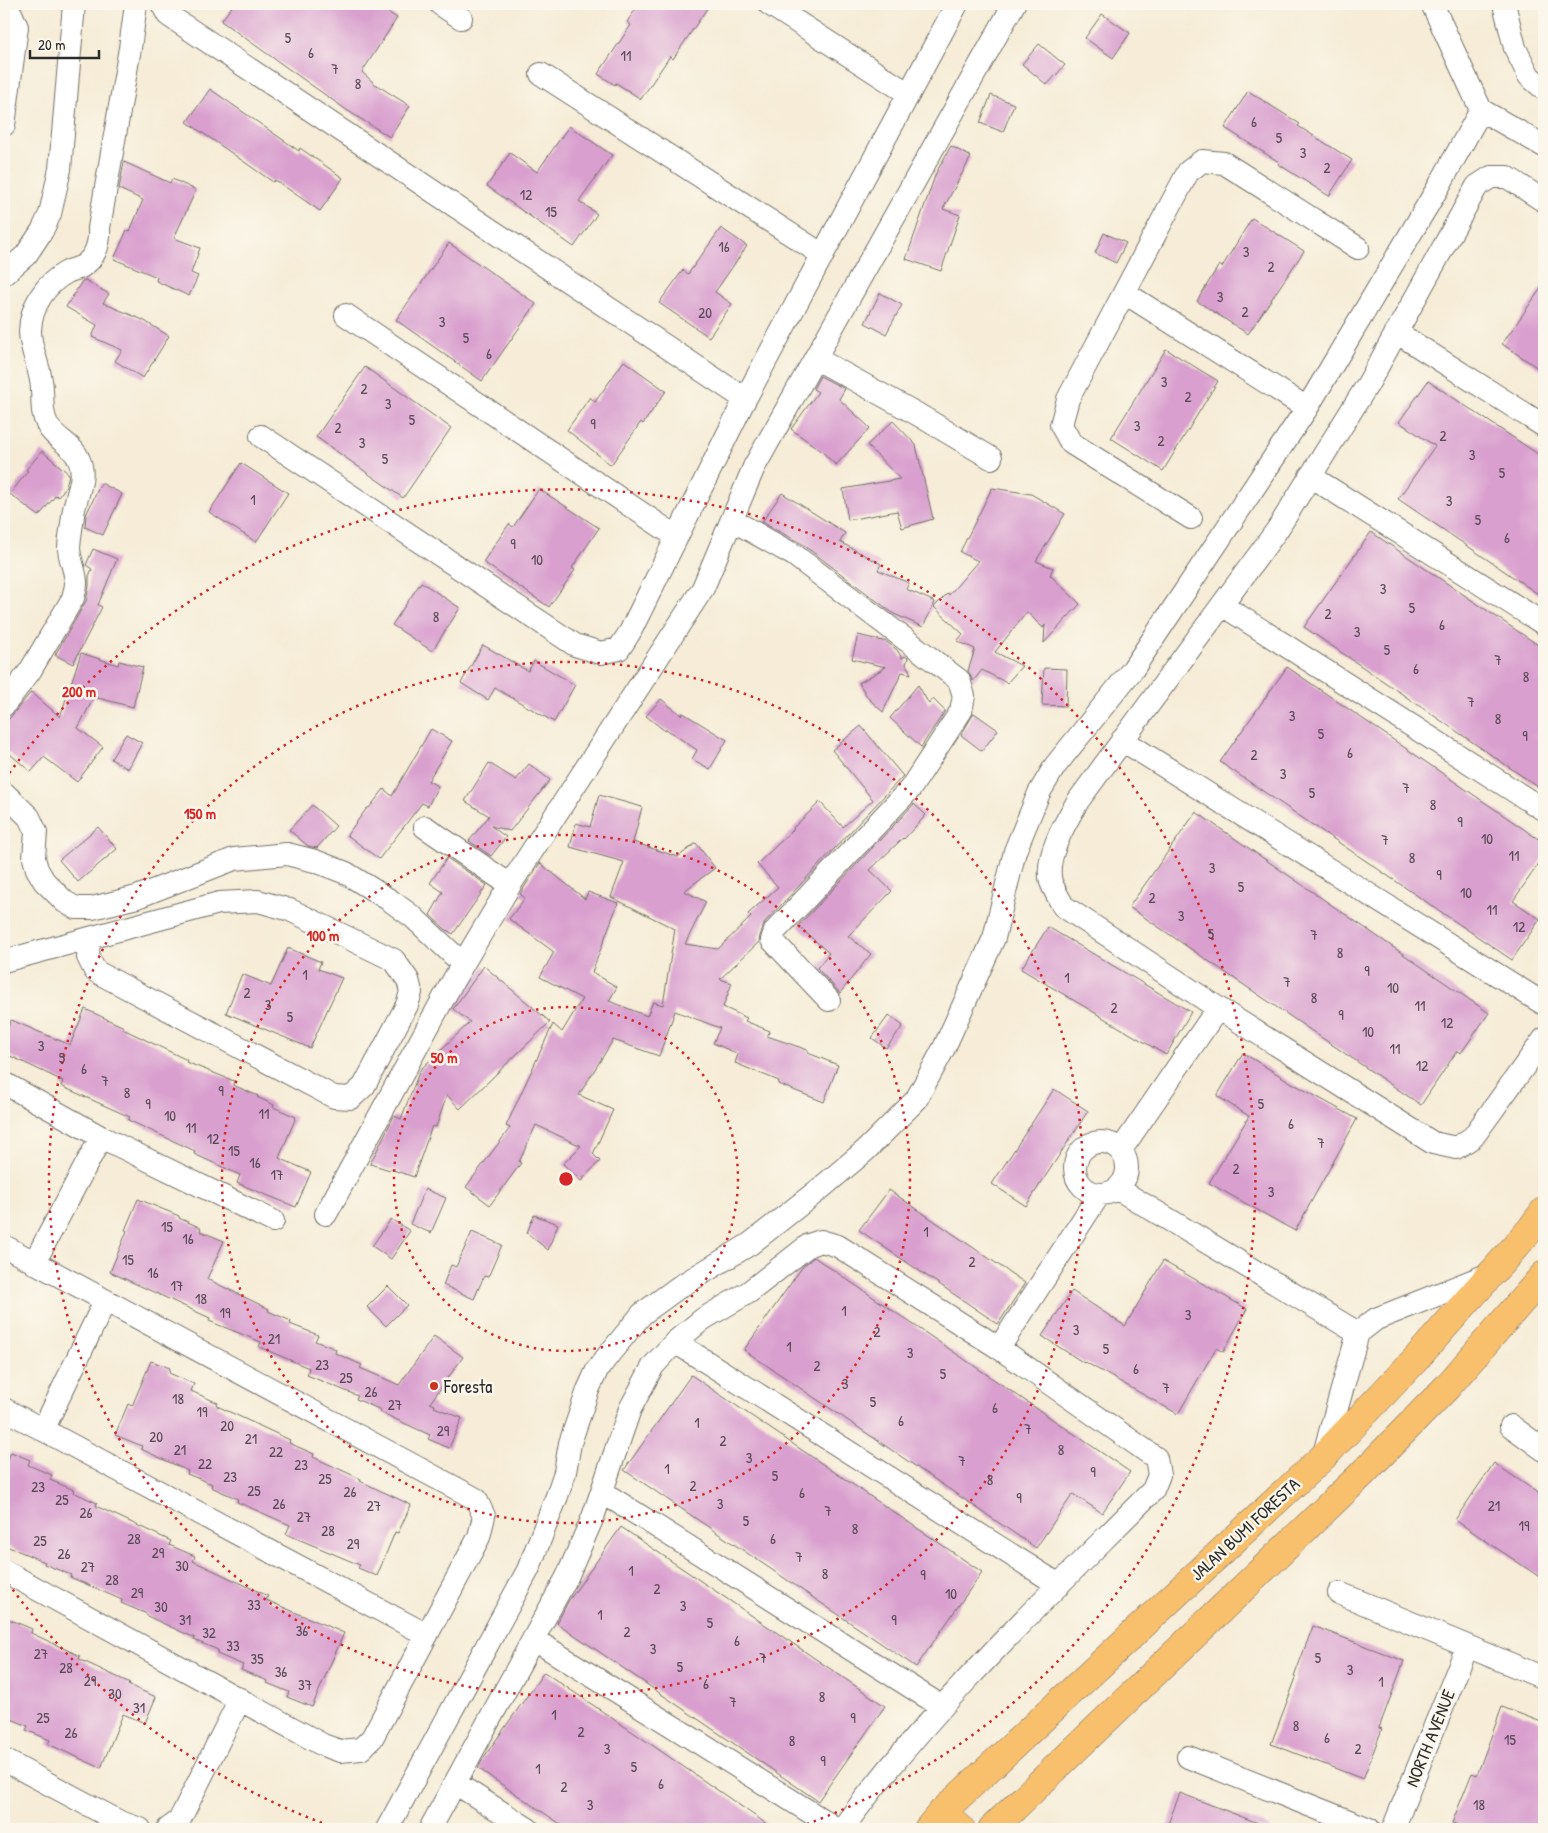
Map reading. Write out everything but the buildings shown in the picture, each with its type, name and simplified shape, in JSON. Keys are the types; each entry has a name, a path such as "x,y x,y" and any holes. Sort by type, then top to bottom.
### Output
{"main road":[{"name":"JALAN BUMI FORESTA","path":"944,1823 1323,1456 1415,1360 1530,1230 1544,1211"},
{"path":"992,1829 1360,1476 1447,1387 1544,1275"}],"street":[{"path":"4,274 26,255 42,231 50,214 60,169 74,4"},
{"path":"4,705 30,671 73,598 76,584 69,549 75,501 82,478 82,468 75,452 53,434 46,424 41,401 42,390 31,344 30,330 37,302 45,289 68,271 83,266 97,250 136,4"},
{"path":"162,4 168,14 745,399"},
{"path":"440,4 461,18"},
{"path":"770,4 909,94"},
{"path":"261,436 575,645 602,653 619,649 630,632 745,399 958,4"},
{"path":"326,1214 463,964 510,885 703,588 754,467 1014,4"},
{"path":"1432,4 1481,110 1544,146"},
{"path":"1504,4 1515,48 1529,76 1544,90"},
{"path":"4,10 11,13 17,27 4,125"},
{"path":"542,74 823,255"},
{"path":"387,1829 528,1570 562,1480 570,1443 588,1390 597,1370 642,1314 679,1287 750,1244 866,1150 916,1100 948,1040 994,938 1015,851 1039,793 1056,766 1133,669 1307,408 1439,186 1481,110"},
{"path":"1191,518 1071,443 1061,426 1068,399 1188,172 1202,161 1224,163 1358,248"},
{"path":"1544,201 1508,178 1491,177 1477,186 1368,384 1277,530 1078,801 1062,830 1051,857 1050,880 1063,906 1218,1008 1433,1143 1456,1148 1473,1137 1544,1038"},
{"path":"1124,292 1307,408"},
{"path":"346,314 677,537"},
{"path":"1396,332 1544,426"},
{"path":"815,358 917,414 991,458"},
{"path":"1310,476 1544,624"},
{"path":"732,520 794,555 928,656 959,680 964,696 961,711 910,789 775,931 772,940 829,1000"},
{"path":"1222,605 1544,810"},
{"path":"1122,740 1544,1004"},
{"path":"4,793 29,817 36,832 34,858 37,869 44,881 60,897 76,908 92,908 137,897 234,859 287,854 315,861 346,873 391,901 413,917 463,964"},
{"path":"425,826 510,885"},
{"path":"4,961 219,904 258,901 290,910 394,960 408,980 411,992 407,1005 364,1086 351,1098 334,1097 95,971 88,957 89,939"},
{"path":"1121,1150 1218,1008"},
{"path":"4,1083 101,1137 273,1221"},
{"path":"34,1263 101,1137"},
{"path":"999,1348 1108,1192 1125,1180 1128,1170 1127,1160 1121,1150 1112,1144 1101,1141 1089,1144 1080,1151 1075,1161 1074,1173 1079,1184 1088,1191 1108,1192 1358,1333"},
{"path":"430,1829 567,1577 593,1517 630,1409 654,1366 675,1342 703,1318 749,1292 809,1245 821,1241 838,1246 999,1348 1156,1458 1159,1475 1153,1490 941,1706 875,1784 842,1829"},
{"path":"4,1246 476,1499 484,1516 479,1537 372,1738 361,1749 340,1751 323,1745 4,1571"},
{"path":"1323,1456 1358,1333 1376,1319 1493,1272"},
{"path":"43,1430 106,1301"},
{"path":"675,1342 1059,1585"},
{"path":"4,1409 427,1635"},
{"path":"1511,1426 1544,1450"},
{"path":"602,1492 941,1706"},
{"path":"1339,1593 1544,1678"},
{"path":"533,1640 837,1829"},
{"name":"NORTH AVENUE","path":"1393,1829 1467,1647"},
{"path":"168,1829 179,1821 240,1699"},
{"path":"1188,1757 1369,1829"},
{"path":"4,1760 120,1822 140,1829"},
{"path":"455,1783 528,1829"}],"place":[{"name":"Foresta","path":"434,1386"}]}
